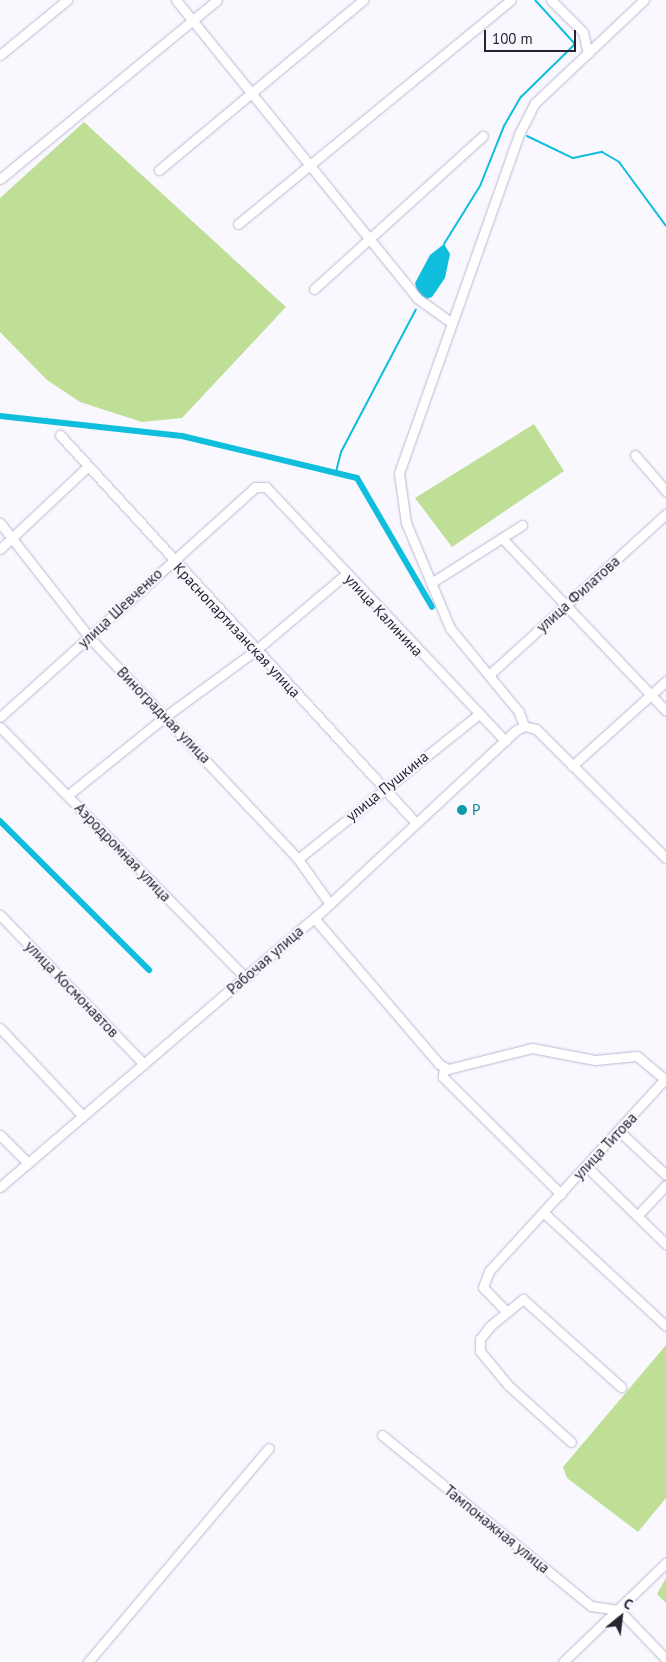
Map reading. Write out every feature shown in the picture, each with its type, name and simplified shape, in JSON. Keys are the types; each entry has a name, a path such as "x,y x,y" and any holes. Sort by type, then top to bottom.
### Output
{"street":[{"path":"0,55 67,0"},
{"path":"176,0 417,298 452,323"},
{"path":"0,179 217,0"},
{"path":"159,170 363,0"},
{"path":"238,224 312,166 511,0"},
{"path":"551,0 583,32 588,53"},
{"path":"644,0 535,103 519,134 399,473 406,523 450,628 490,674 519,712 524,726 536,729 666,858"},
{"path":"314,289 370,241 483,136"},
{"name":"Краснопартизанская улица","path":"60,436 172,560 416,823"},
{"path":"635,455 666,491"},
{"path":"0,549 87,466"},
{"name":"улица Шевченко","path":"0,717 255,487 266,487"},
{"name":"улица Калинина","path":"266,487 478,715 505,741"},
{"name":"улица Филатова","path":"490,674 666,514"},
{"name":"Виноградная улица","path":"0,524 89,637 166,716 298,859 330,904"},
{"path":"431,583 522,526"},
{"path":"502,538 666,711"},
{"path":"68,795 166,716 256,650 346,574"},
{"path":"572,766 666,681"},
{"name":"улица Пушкина","path":"298,859 384,788 478,715"},
{"name":"Рабочая улица","path":"0,1187 330,904 505,741 524,726"},
{"name":"Аэродромная улица","path":"0,727 245,977"},
{"name":"улица Космонавтов","path":"0,914 144,1064"},
{"path":"314,918 441,1066 448,1069 532,1048 595,1060 637,1056 666,1079"},
{"path":"0,1028 83,1116"},
{"path":"441,1066 443,1077 561,1194"},
{"name":"улица Титова","path":"506,1311 483,1287 488,1271 544,1213 666,1079"},
{"path":"619,1131 666,1175"},
{"path":"0,1135 28,1163"},
{"path":"586,1166 666,1244"},
{"path":"637,1216 666,1185"},
{"path":"544,1213 666,1326"},
{"path":"571,1442 508,1385 480,1351 480,1340 506,1311 523,1299 622,1387"},
{"name":"Тампонажная улица","path":"382,1435 591,1606 619,1610"},
{"path":"88,1662 269,1448"},
{"path":"563,1662 666,1563"},
{"path":"619,1610 666,1659"}],"green space":[{"path":"84,122 286,307 182,418 142,422 80,402 47,380 0,332 0,198"},
{"path":"534,424 564,471 452,547 415,498"},
{"path":"666,1345 666,1498 638,1532 567,1478 563,1467"},
{"path":"666,1578 666,1603 657,1594"}],"water":[{"path":"444,244 450,254 445,278 432,297 426,299 418,294 415,283 430,255"}],"waterway":[{"path":"444,244 480,186 504,126 521,97 575,44 535,0"},
{"path":"527,136 573,158 602,152 619,162 666,226"},
{"path":"336,472 341,452 416,309"},
{"path":"0,416 182,436 357,478 432,607"},
{"path":"0,821 149,970"}],"place":[{"name":"Р","path":"462,810"}]}
